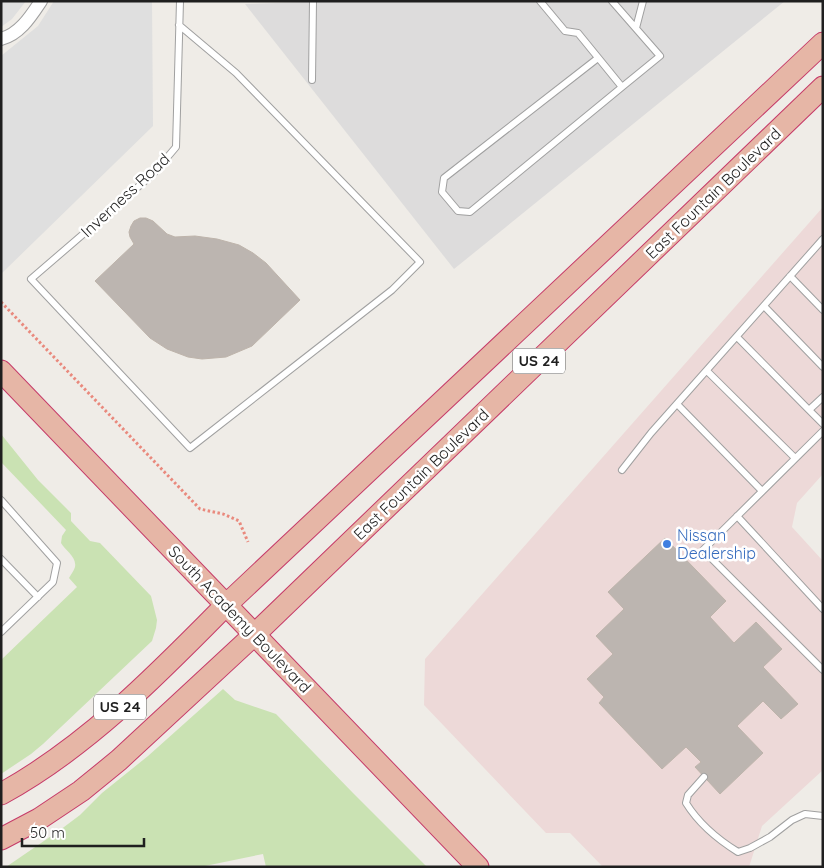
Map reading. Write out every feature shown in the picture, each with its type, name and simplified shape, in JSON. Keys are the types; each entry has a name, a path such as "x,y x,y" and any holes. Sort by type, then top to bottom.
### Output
{"highway":[{"name":"East Fountain Boulevard","path":"1,794 22,783 70,749 130,699 226,604 823,43"},
{"name":"East Fountain Boulevard","path":"1,839 39,819 81,791 119,760 255,634 823,87"},
{"name":"South Academy Boulevard","path":"1,371 478,867"}],"street":[{"path":"1,39 16,31 26,22 40,1"}],"lane":[{"name":"Inverness Road","path":"179,25 236,73 420,262 392,290 190,448 31,279 153,174 176,147 179,25 180,1"},
{"path":"312,80 313,1"},
{"path":"540,1 565,31 578,33 622,88"},
{"path":"598,58 444,178 442,192 458,211 470,212 660,56 612,1"},
{"path":"636,28 644,1"},
{"path":"622,470 677,404 790,276 821,244"},
{"path":"790,276 823,310"},
{"path":"764,306 823,366"},
{"path":"737,336 823,424"},
{"path":"707,371 795,458"},
{"path":"809,410 823,397"},
{"path":"677,404 762,491"},
{"path":"823,430 703,550 823,670"},
{"path":"1,500 57,563 53,582 1,632"},
{"path":"737,516 823,609"},
{"path":"1,559 38,597"},
{"path":"704,777 688,795 686,803 691,812 704,826 721,841 738,852 770,837 792,820 805,814 823,816"}],"path":[{"path":"1,302 200,509 224,514 239,521 248,542"}],"shaded area":[{"path":"1,1 26,1 12,19 1,27"},
{"path":"54,1 152,1 153,126 1,274 1,56 38,26"},
{"path":"335,1 785,1 454,269 245,4"},
{"name":"Nissan Dealership","path":"823,207 823,474 797,503 792,527 823,561 823,770 762,826 749,867 603,867 570,833 546,833 424,705 425,659"}],"green space":[{"path":"1,434 38,480 71,513 71,521 90,541 100,543 151,596 157,620 152,641 43,744 1,774 1,660 77,587 69,578 75,567 74,560 61,543 62,536 66,530 1,462"},
{"path":"223,689 235,700 276,714 427,867 266,867 263,854 200,867 6,867 80,815 102,793 148,756"}],"building":[{"path":"140,218 153,221 167,234 175,237 195,236 239,245 266,263 300,300 252,346 226,357 202,359 188,357 167,349 150,338 95,281 134,244 129,232 134,221"},
{"path":"665,538 726,601 710,617 734,643 756,622 782,649 763,667 798,704 781,719 763,701 737,726 763,753 720,794 695,767 701,762 686,747 662,769 599,703 604,697 587,679 613,654 596,636 624,609 608,592"}],"place":[{"name":"Nissan Dealership","path":"667,544"}]}
